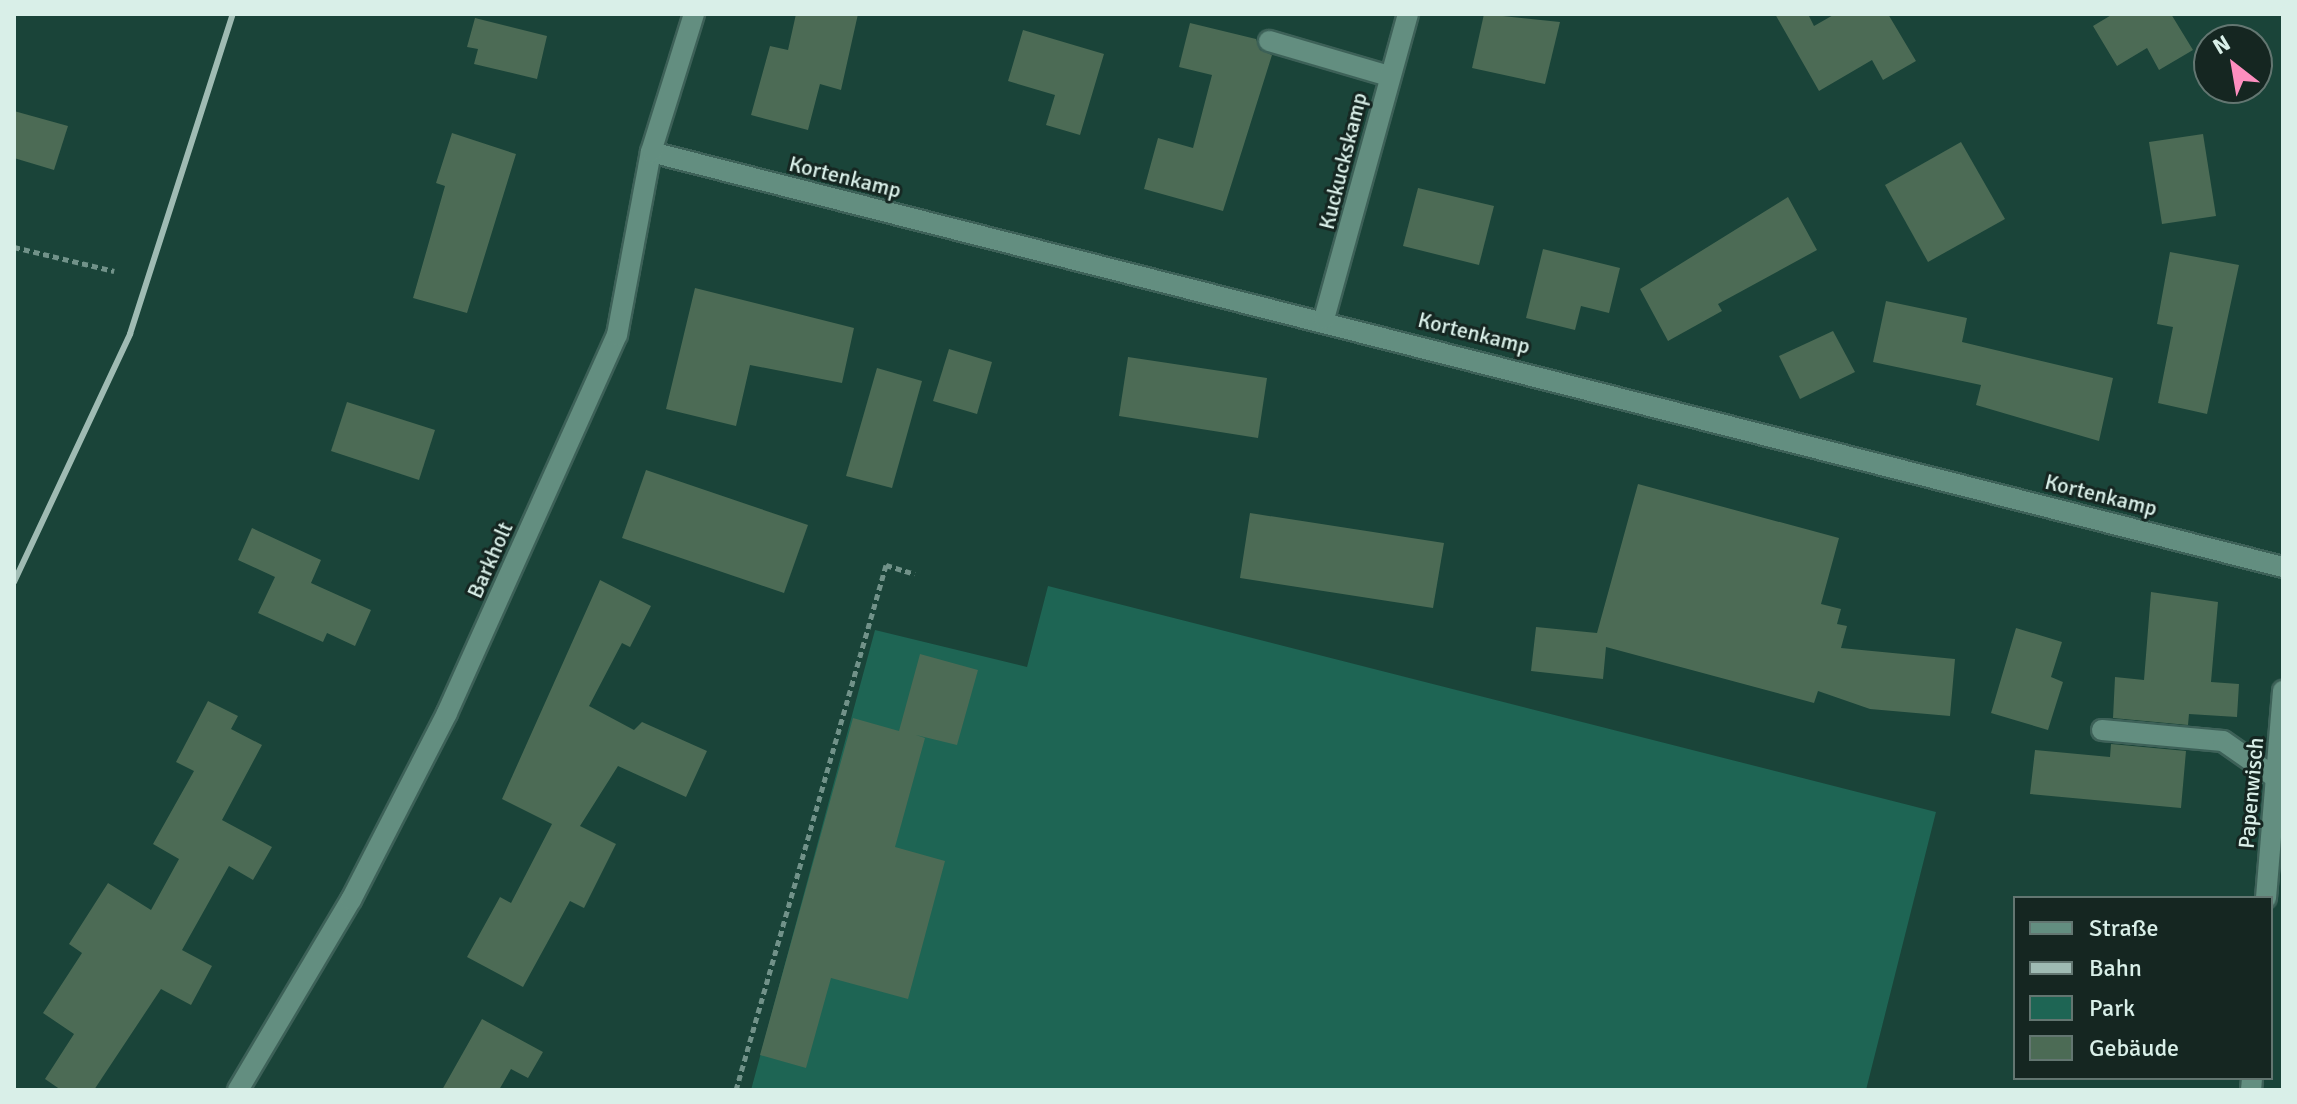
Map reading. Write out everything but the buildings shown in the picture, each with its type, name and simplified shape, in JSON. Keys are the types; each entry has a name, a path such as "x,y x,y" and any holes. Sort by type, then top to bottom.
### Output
{"street":[{"name":"Barkholt","path":"238,1090 351,900 447,713 617,335 651,152 694,14"},
{"name":"Kuckuckskamp","path":"1324,319 1408,14"},
{"path":"1269,41 1389,76"},
{"name":"Kortenkamp","path":"651,152 1324,319 2283,567"},
{"name":"Papenwisch","path":"2266,896 2283,691"},
{"path":"2102,730 2223,741 2276,778"}],"path":[{"path":"14,247 114,271"},
{"path":"736,1090 886,565 915,574"}],"green space":[{"path":"1048,586 1936,812 1866,1090 751,1090 875,630 1027,667"}],"railway":[{"path":"14,582 130,334 233,14"}]}
